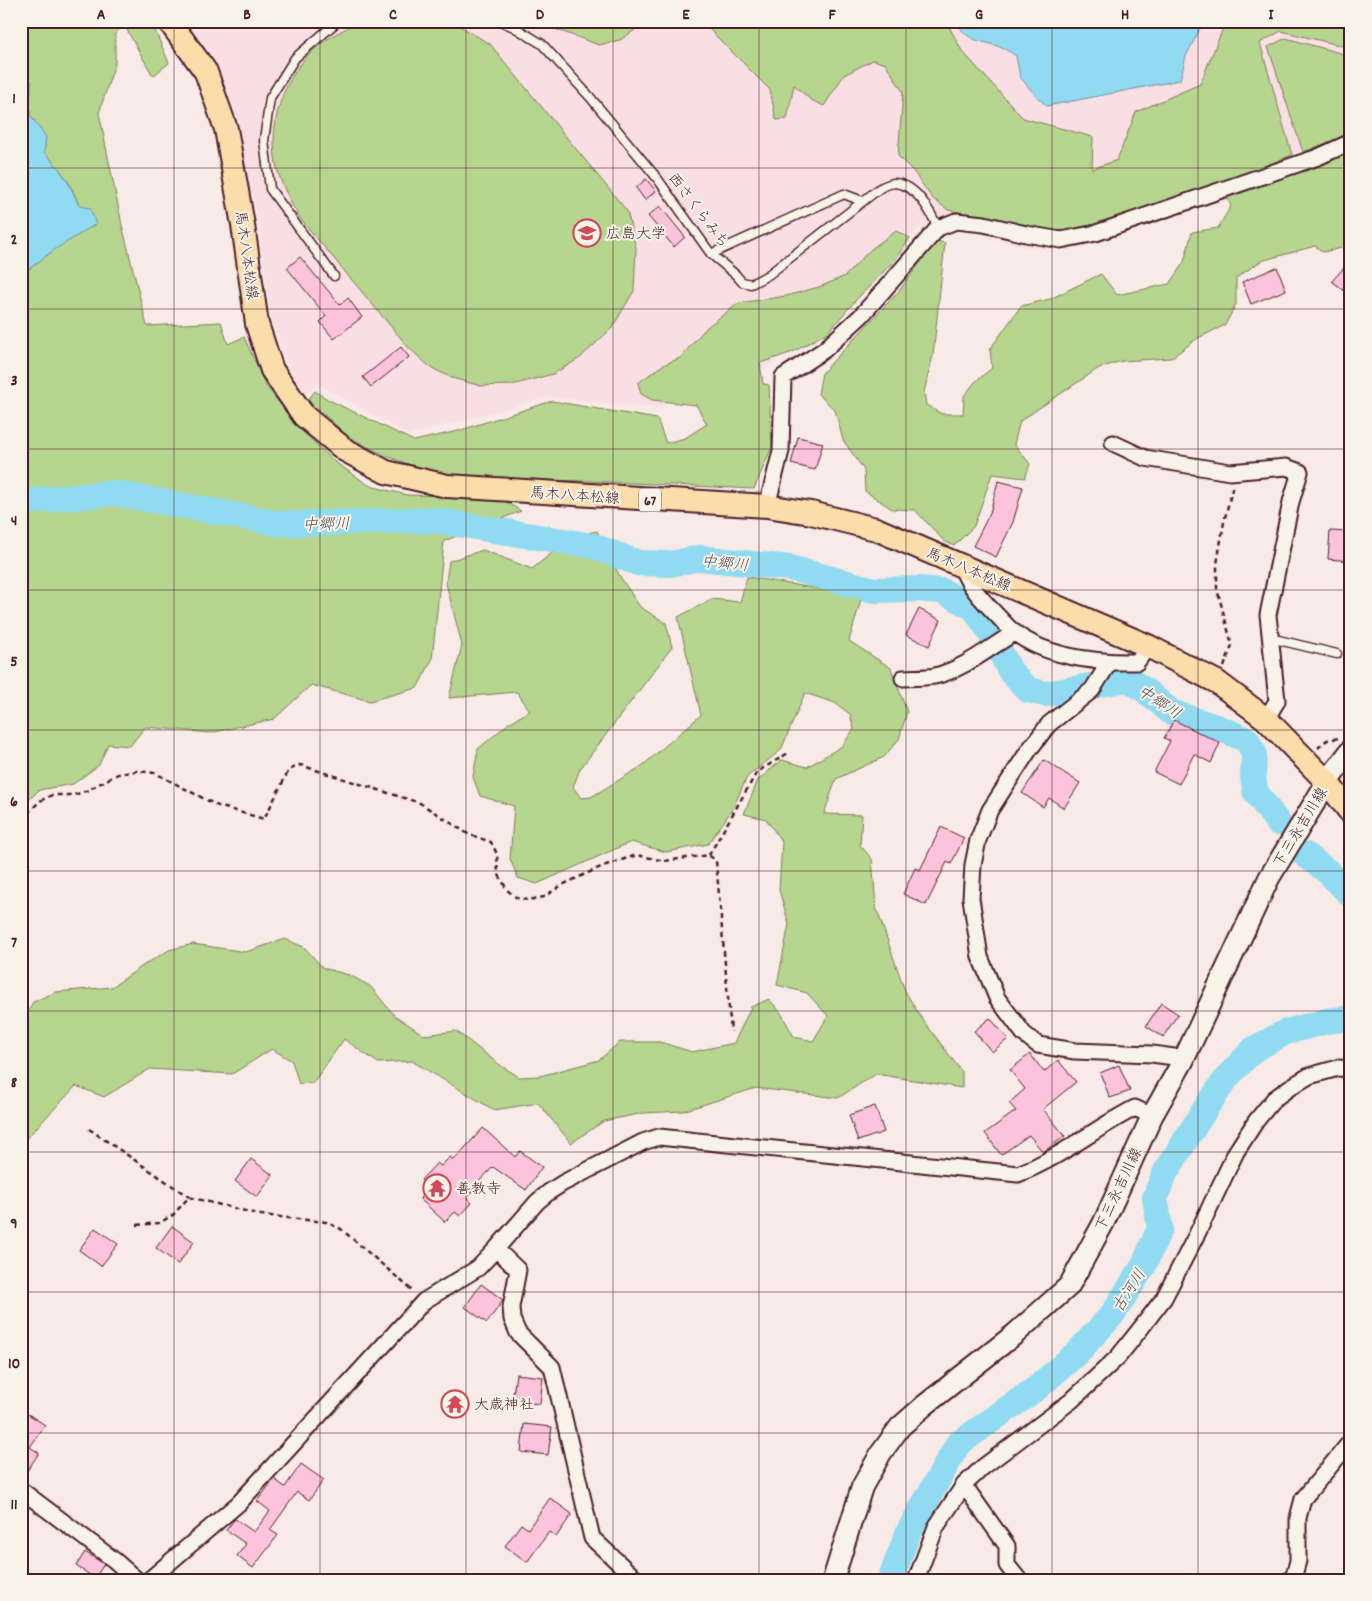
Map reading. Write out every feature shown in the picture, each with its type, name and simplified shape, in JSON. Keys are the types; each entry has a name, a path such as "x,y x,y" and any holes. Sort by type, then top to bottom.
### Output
{"main road":[{"name":"馬木八本松線","path":"169,21 206,72 226,129 243,225 257,324 272,370 304,416 345,450 386,472 447,486 767,506 811,513 876,529 1148,646 1217,682 1266,719 1327,782 1351,813"},
{"name":"下三永吉川線","path":"832,1580 862,1487 881,1453 900,1427 1015,1334 1068,1286 1103,1224 1152,1116 1183,1060 1269,878 1327,782 1351,750"}],"street":[{"path":"767,506 781,451 783,377 824,350 861,316 938,228 956,221 984,224 1061,240 1096,233 1318,156 1351,142"},
{"path":"1113,443 1145,458 1230,472 1286,467 1300,472 1291,502 1268,615 1277,701 1266,719"},
{"path":"961,565 965,578 1002,640"},
{"path":"903,678 934,676 956,668 977,657 1002,640 1039,647 1106,669 1137,662 1148,646"},
{"path":"1106,669 1092,690 1049,724 1029,750 990,810 978,840 973,865 971,898 980,957 997,998 1024,1034 1038,1045 1075,1051 1152,1054 1183,1060"},
{"path":"916,1580 936,1527 964,1485 983,1467 1071,1401 1118,1357 1164,1298 1236,1152 1256,1121 1274,1099 1310,1076 1338,1068 1351,1069"},
{"path":"150,1580 239,1503 424,1301 478,1268 537,1202 549,1192 635,1146 659,1137 1018,1174 1037,1167 1112,1120 1135,1108 1152,1116"},
{"path":"496,1250 518,1270 511,1307 512,1320 518,1333 552,1368 592,1538 637,1580"},
{"path":"1290,1580 1294,1575 1298,1561 1298,1518 1304,1499 1351,1440"},
{"path":"964,1485 1007,1546 1007,1565 1019,1580"},
{"path":"21,1490 114,1560 137,1580"}],"lane":[{"path":"334,276 270,189 264,140 270,98 295,58 338,21"},
{"name":"西さくらみち","path":"500,21 542,44 590,97 657,178 711,254 742,282 751,284 768,275 862,201 880,188 894,183 908,188 921,198 938,228"},
{"path":"711,254 844,194 862,201"},
{"path":"1270,638 1337,654"}],"path":[{"path":"1217,682 1225,667 1232,645 1217,589 1217,564 1233,485 1230,472"},
{"path":"709,855 757,772 790,752"},
{"path":"21,820 40,801 52,795 74,795 86,791 118,774 138,771 155,773 218,806 264,819 289,770 300,765 420,803 468,834 491,842 497,854 498,873 507,890 516,898 529,900 544,897 562,885 603,866 638,855 664,862 709,855 716,861 731,1032"},
{"path":"89,1129 189,1197 261,1215 326,1222 341,1229 424,1301"},
{"path":"137,1226 158,1223 166,1219 173,1215 189,1197"}],"shaded area":[{"name":"広島大学","path":"185,21 1351,21 1351,152 1101,241 1062,248 1024,247 969,228 922,225 852,304 765,368 729,373 655,408 549,397 409,435 318,384 303,394 285,358 271,316 258,221 218,66"}],"green space":[{"path":"21,21 151,21 169,63 153,76 123,23 115,35 115,63 99,113 122,225 147,326 221,322 228,344 244,337 266,386 300,429 335,462 370,486 407,495 498,497 521,511 444,541 432,660 417,688 370,701 311,685 274,719 210,733 145,727 130,746 108,744 99,765 73,784 39,790 21,808 21,275 54,250 79,206 65,177 44,152 46,137 30,115 31,81 21,77"},
{"path":"360,21 445,21 460,26 490,44 627,211 636,248 634,291 612,328 580,358 553,374 512,385 481,386 452,378 430,367 409,348 299,217 282,184 275,155 274,138 280,104 294,73 305,59 327,39"},
{"path":"533,21 648,21 620,40 599,45"},
{"path":"701,21 946,21 962,51 1023,118 1093,137 1092,169 1117,160 1136,112 1200,84 1226,21 1351,21 1351,48 1281,31 1260,43 1292,155 1210,188 1088,228 1054,232 948,210 932,198 913,171 898,156 903,92 886,64 873,60 844,75 824,106 811,100 794,85 787,119 776,120 770,90"},
{"path":"1286,38 1351,56 1351,134 1303,152 1268,47"},
{"path":"1346,154 1346,180 1351,182 1351,246 1323,252 1315,246 1261,261 1236,278 1236,304 1225,325 1198,338 1171,358 1122,361 1099,368 1020,421 1014,444 1030,464 1025,478 992,474 974,526 954,546 944,541 915,510 892,509 865,491 864,470 843,440 835,410 818,394 822,373 899,291 936,241 945,243 933,355 924,392 926,405 942,414 963,414 964,396 975,382 992,368 990,349 1021,306 1050,299 1101,274 1117,295 1169,284 1184,262 1192,232 1218,228 1231,206 1226,195"},
{"path":"896,231 910,238 895,260 828,332 793,352 760,363 763,384 769,385 772,447 754,489 590,481 491,479 448,474 419,468 386,456 350,438 308,400 315,391 329,400 414,441 458,431 552,401 657,419 666,443 685,438 707,424 696,405 652,400 641,394 638,383 663,365 680,358 707,327 739,303 786,296 822,286 845,276 871,249"},
{"path":"597,531 619,575 640,607 666,623 672,647 580,769 573,787 581,798 591,797 642,766 701,715 678,617 712,599 740,602 747,577 862,596 849,641 891,668 907,712 899,739 884,757 836,779 824,814 862,815 860,845 872,859 876,907 905,991 920,1016 962,1072 962,1088 876,1074 838,1098 756,1088 683,1111 644,1113 604,1121 571,1143 538,1103 494,1110 412,1061 378,1063 344,1039 313,1083 299,1084 292,1061 272,1049 232,1074 150,1069 104,1097 76,1086 21,1144 22,1022 33,1002 56,992 112,987 169,950 193,944 246,952 285,939 304,947 323,968 349,975 370,986 394,1015 424,1035 456,1031 500,1065 519,1077 540,1076 599,1060 620,1042 660,1042 692,1052 734,1043 751,1007 769,999 781,1013 794,1037 813,1041 828,1016 807,993 777,985 789,924 779,890 782,842 766,819 744,814 758,780 782,760 807,767 842,746 854,729 850,714 835,703 805,693 781,750 747,777 732,810 708,844 666,852 631,842 537,884 518,878 510,859 514,806 480,796 473,777 478,749 509,723 530,711 517,692 449,698 462,645 446,583 449,561 483,550 532,569 573,536"}],"water":[{"path":"956,21 1201,21 1199,31 1186,56 1180,80 1047,106 1020,77 1016,56 995,45 971,38 961,29"},
{"path":"21,77 31,81 30,115 46,137 44,152 64,177 79,206 90,208 96,224 54,250 21,275"}],"building":[{"path":"646,179 656,191 645,200 636,188"},
{"path":"660,206 685,237 674,247 648,216"},
{"path":"300,257 340,305 348,298 362,317 334,339 320,322 326,316 287,268"},
{"path":"1351,260 1351,296 1332,281"},
{"path":"1277,267 1286,290 1251,304 1242,282"},
{"path":"401,347 409,357 371,387 363,377"},
{"path":"798,437 823,443 815,470 791,464"},
{"path":"998,481 1023,487 1013,522 996,557 973,546 990,513"},
{"path":"1330,531 1351,532 1351,561 1328,559"},
{"path":"919,609 941,620 929,646 906,635"},
{"path":"1174,720 1220,743 1211,763 1194,754 1179,784 1154,772 1170,741 1164,738"},
{"path":"1044,760 1080,783 1064,808 1049,798 1043,807 1022,793"},
{"path":"941,827 964,838 951,864 947,862 926,905 903,894 915,868 920,870"},
{"path":"1161,1003 1178,1014 1163,1037 1146,1026"},
{"path":"990,1018 1008,1039 992,1052 974,1031"},
{"path":"1030,1054 1044,1072 1058,1060 1076,1082 1043,1109 1065,1136 1043,1152 1029,1135 1001,1155 985,1133 1016,1111 1009,1103 1025,1089 1010,1070"},
{"path":"1119,1065 1130,1091 1110,1098 1100,1073"},
{"path":"875,1106 884,1132 858,1141 849,1115"},
{"path":"483,1128 515,1157 520,1151 542,1167 526,1190 493,1167 471,1190 473,1191 467,1198 472,1203 460,1216 455,1212 445,1222 420,1199 430,1188 421,1180 437,1163 441,1166 450,1157 454,1160"},
{"path":"251,1159 273,1175 257,1197 235,1181"},
{"path":"172,1226 194,1242 178,1264 156,1248"},
{"path":"95,1228 118,1244 101,1266 79,1250"},
{"path":"481,1284 503,1300 487,1323 465,1307"},
{"path":"516,1374 543,1377 540,1404 512,1401"},
{"path":"28,1414 45,1425 30,1447 39,1453 21,1480 21,1424"},
{"path":"524,1424 552,1427 548,1455 521,1452"},
{"path":"301,1464 324,1480 309,1500 297,1492 270,1530 278,1535 253,1568 237,1556 246,1544 226,1530 235,1519 254,1532 270,1511 257,1501 274,1479 285,1487"},
{"path":"550,1498 572,1514 556,1537 549,1532 527,1562 505,1546 521,1524 528,1529"},
{"path":"85,1552 104,1564 95,1578 76,1566"}],"waterway":[{"name":"中郷川","path":"21,502 113,493 282,524 433,520 593,546 638,563 670,564 700,558 790,568 874,590 918,589 942,591 974,608 991,634 1011,672 1028,690 1046,694 1128,679 1171,712 1219,728 1247,740 1254,753 1253,775 1255,791 1278,823"},
{"name":"中郷川","path":"1304,854 1327,871 1351,895"},
{"name":"古河川","path":"890,1580 909,1531 958,1444 1038,1387 1078,1352 1112,1315 1143,1267 1160,1228 1155,1198 1165,1173 1229,1075 1254,1049 1286,1032 1327,1021 1351,1018"}],"place":[{"name":"広島大学","path":"587,233"},
{"name":"善教寺","path":"437,1188"},
{"name":"大歳神社","path":"455,1404"}]}
